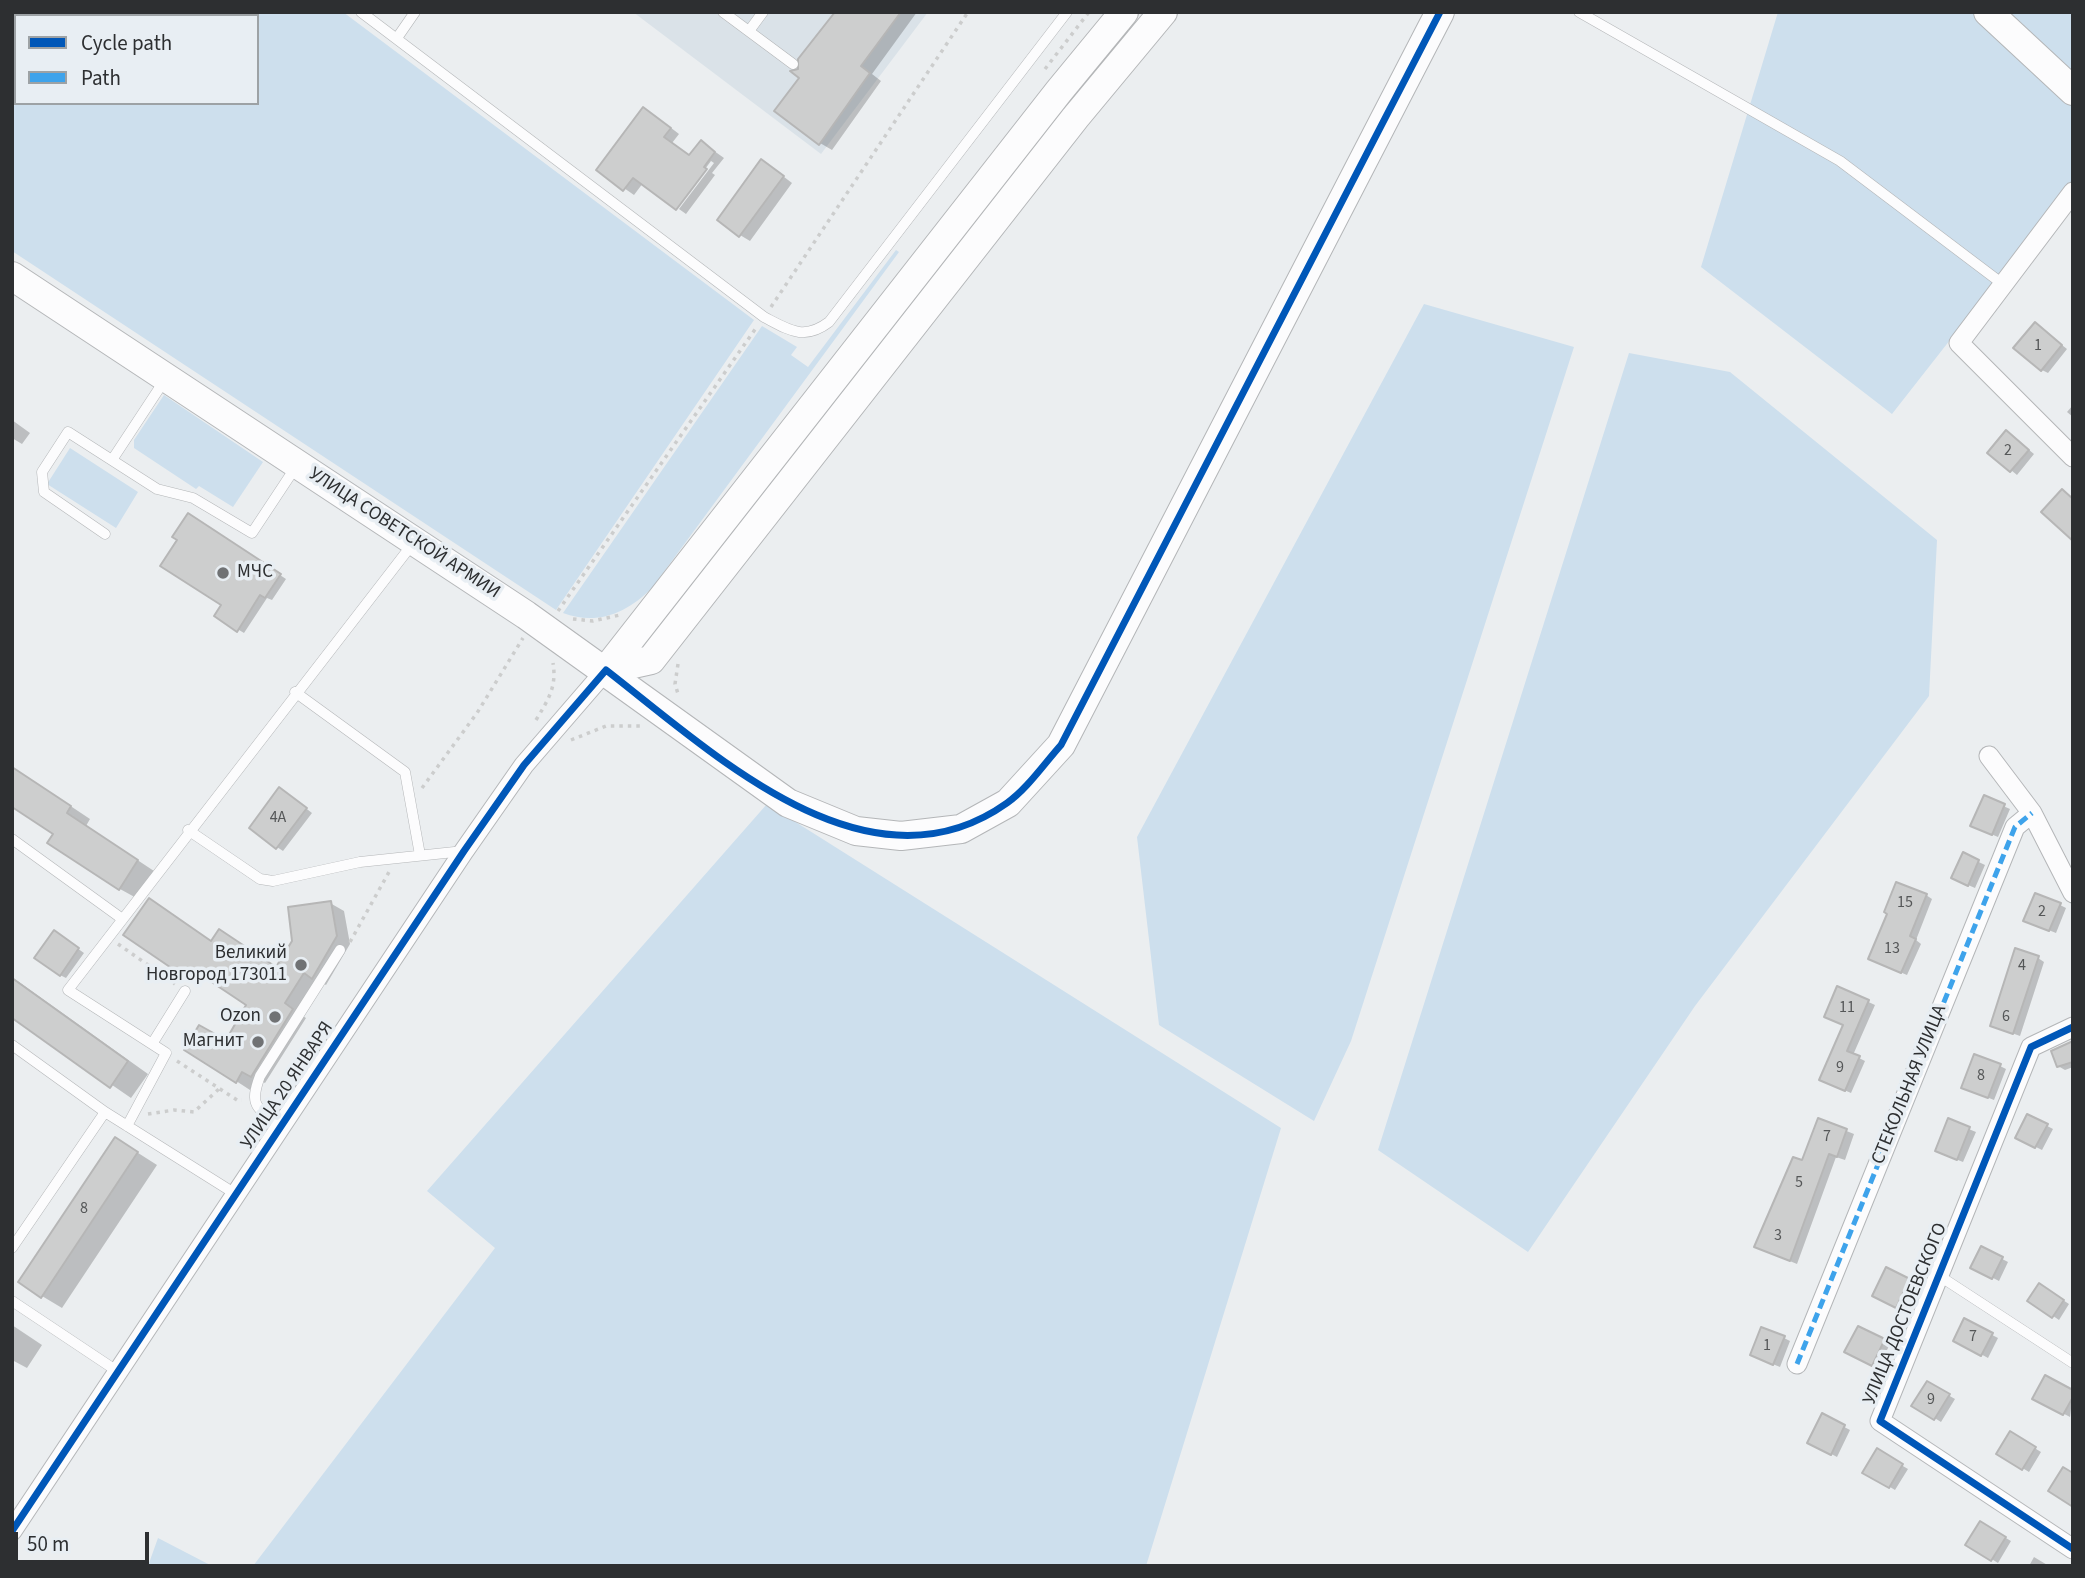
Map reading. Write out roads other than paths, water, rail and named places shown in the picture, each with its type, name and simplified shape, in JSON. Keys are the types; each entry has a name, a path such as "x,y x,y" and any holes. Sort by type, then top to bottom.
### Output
{"main road":[{"path":"606,670 1050,102 1125,12"},
{"path":"606,670 651,660 1075,118 1163,12"},
{"name":"УЛИЦА СОВЕТСКОЙ АРМИИ","path":"12,276 414,541 526,622 606,670 683,730 788,803 856,831 901,836 961,829 1008,803 1061,745 1440,12"},
{"path":"1988,12 2073,91"}],"street":[{"path":"2073,192 1959,343 2073,457"},
{"name":"УЛИЦА 20 ЯНВАРЯ","path":"12,1531 234,1193 464,851 524,765 606,670"},
{"path":"1989,756 2032,813 2073,893"},
{"name":"СТЕКОЛЬНАЯ УЛИЦА","path":"1797,1364 2015,827 2032,813"},
{"name":"УЛИЦА ДОСТОЕВСКОГО","path":"2073,1027 2031,1046 1880,1421 2073,1549"}],"lane":[{"path":"361,12 764,317 805,335 829,322 1067,12"},
{"path":"397,38 415,12"},
{"path":"723,12 793,64"},
{"path":"749,32 763,12"},
{"path":"1579,12 1840,161 2004,285"},
{"path":"112,460 166,378"},
{"path":"105,534 44,492 42,472 68,432 157,489 193,498 252,533 297,465"},
{"path":"127,1126 166,1053 68,990 188,830 414,541"},
{"path":"295,692 405,772 420,855"},
{"path":"188,830 260,879 273,881 397,858 464,851"},
{"path":"12,839 121,918"},
{"path":"281,1124 259,1111 254,1100 260,1076 340,950"},
{"path":"152,1044 185,991"},
{"path":"12,1045 105,1112 234,1193"},
{"path":"12,1248 105,1112"},
{"path":"1938,1275 2073,1363"},
{"path":"12,1301 117,1371"}],"place":[{"name":"МЧС","path":"223,573"},
{"name":"Великий Новгород 173011","path":"301,965"},
{"name":"Ozon","path":"275,1017"},
{"name":"Магнит","path":"258,1042"}]}
